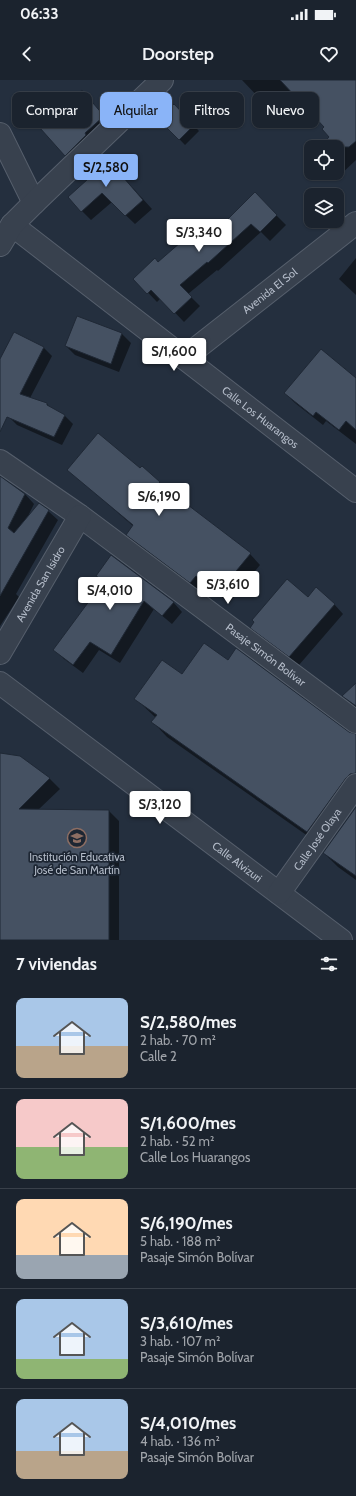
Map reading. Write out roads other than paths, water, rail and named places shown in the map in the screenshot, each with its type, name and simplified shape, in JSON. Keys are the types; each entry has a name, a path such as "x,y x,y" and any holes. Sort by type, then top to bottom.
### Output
{"street":[{"path":"0,245 12,225 162,80"},
{"path":"0,134 34,203"},
{"name":"Calle Los Huarangos","path":"12,225 356,491"},
{"name":"Avenida El Sol","path":"184,358 355,226"},
{"name":"Pasaje Simón Bolívar","path":"0,461 80,516 356,722"},
{"name":"Avenida San Isidro","path":"0,653 80,516"},
{"name":"Calle Alvizuri","path":"0,682 341,940"},
{"name":"Calle José Olaya","path":"280,893 356,785"}],"place":[{"name":"Institución Educativa José de San Martín","path":"77,838"}]}
